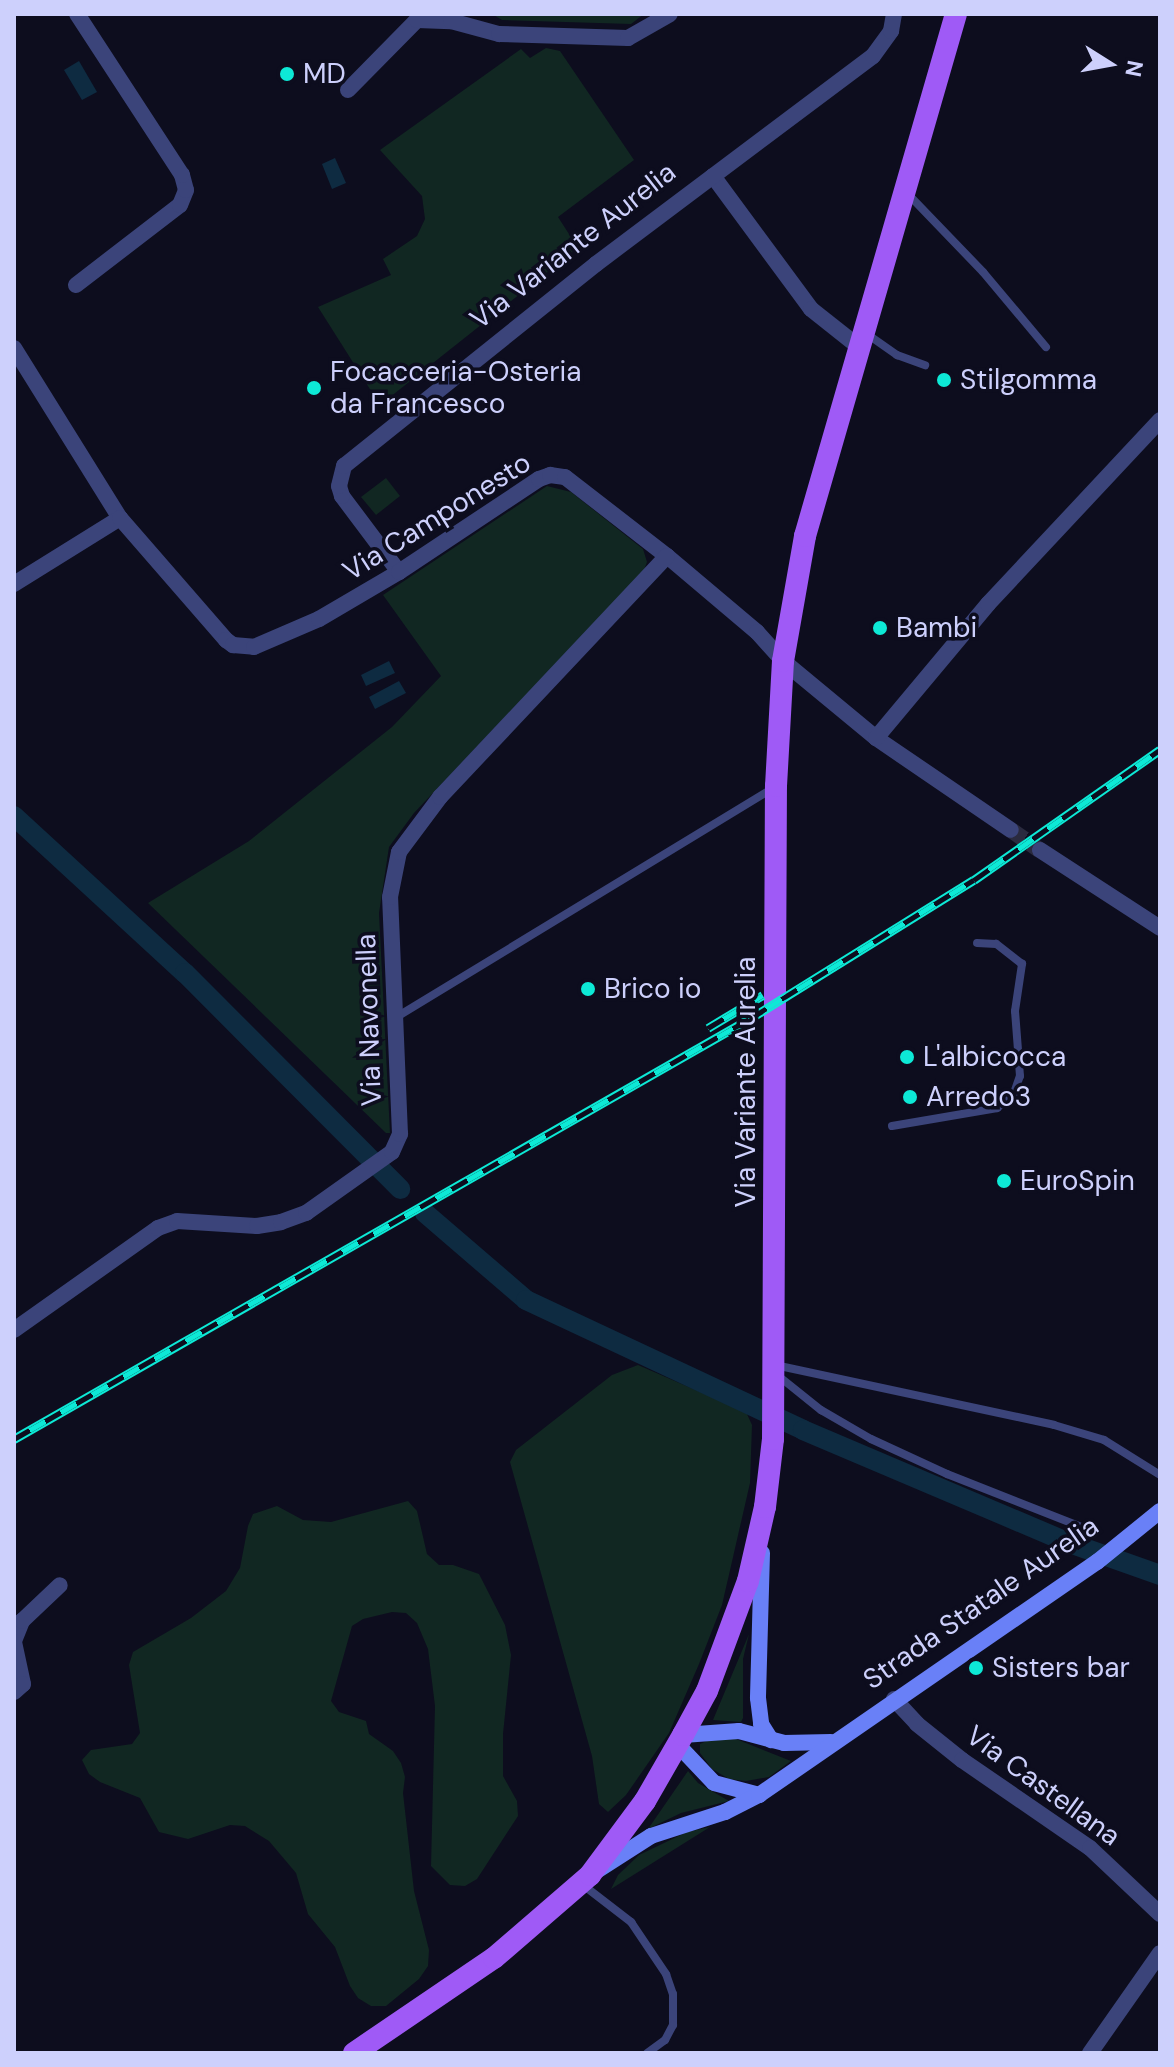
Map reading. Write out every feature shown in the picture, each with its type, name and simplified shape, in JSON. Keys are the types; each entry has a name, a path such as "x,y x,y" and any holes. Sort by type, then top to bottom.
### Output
{"main road":[{"name":"Via Variante Aurelia","path":"645,1801 681,1740 729,1638 748,1581 764,1510 773,1439 776,786 783,661 805,536 956,14"},
{"path":"764,1510 758,1698 761,1724 771,1740"},
{"name":"Strada Statale Aurelia","path":"354,2053 494,1958 585,1879 651,1836 725,1812 759,1795 1114,1550 1160,1511"},
{"path":"759,1795 714,1783 681,1740 739,1731 802,1745 833,1742"},
{"name":"Strada Statale Aurelia","path":"585,1879 645,1801"}],"street":[{"path":"76,285 180,205 186,190 182,175 77,14"},
{"path":"348,90 417,20 451,21 499,34 628,38 670,14"},
{"name":"Via Variante Aurelia","path":"399,572 342,496 340,476 344,466 596,264 873,56 891,31 894,14"},
{"name":"Via Variante Aurelia","path":"713,176 811,309 861,339"},
{"name":"Via Camponesto","path":"14,348 120,518 226,640 246,648 319,619 399,572 550,475 565,477 667,556 757,632 783,661 876,738 1011,830"},
{"path":"876,738 988,604 1160,420"},
{"path":"14,584 120,518"},
{"name":"Via Navonella","path":"14,1330 158,1228 177,1221 257,1226 281,1222 306,1213 364,1176 392,1152 400,1134 390,897 399,852 440,797 667,556"},
{"path":"1040,850 1160,928"},
{"path":"14,1692 23,1684 14,1641 22,1621 60,1585"},
{"name":"Via Castellana","path":"894,1699 917,1724 962,1760 1090,1848 1160,1914"},
{"path":"1090,2053 1160,1953"}],"lane":[{"path":"904,191 983,272 1046,347"},
{"path":"861,339 925,365"},
{"path":"395,1018 776,786"},
{"path":"892,1126 997,1108 1014,1093 1020,1076 1015,1011 1022,964 996,944 977,943"},
{"path":"774,1377 1054,1425 1104,1440 1160,1475"},
{"path":"774,1377 821,1410 871,1439 947,1474 1092,1531"},
{"path":"585,1879 631,1922 666,1974 674,2003 673,2025 665,2040 647,2053"}],"green space":[{"path":"492,14 644,14 631,24 502,20"},
{"path":"546,48 560,51 634,160 558,217 578,248 380,405 318,307 391,275 383,259 417,236 425,219 422,196 380,150 521,49 530,58"},
{"path":"386,478 400,496 376,515 361,497"},
{"path":"547,486 571,492 643,549 647,562 644,570 414,813 389,847 379,913 390,1133 386,1133 148,903 249,841 392,727 441,676 383,595"},
{"path":"638,1365 746,1412 752,1425 750,1483 722,1605 699,1664 669,1733 626,1795 608,1812 599,1804 592,1756 510,1462 516,1450 612,1375"},
{"path":"408,1501 417,1511 427,1554 439,1565 453,1565 479,1574 505,1625 511,1655 503,1734 503,1776 517,1801 518,1816 477,1879 465,1886 450,1885 431,1866 435,1706 428,1649 417,1623 406,1613 392,1612 363,1619 352,1626 331,1701 339,1712 366,1721 369,1734 393,1751 401,1763 405,1777 403,1793 414,1891 429,1950 428,1966 419,1979 386,2006 371,2006 358,1998 350,1986 335,1947 308,1914 296,1873 269,1841 245,1826 230,1825 188,1839 159,1832 140,1798 100,1782 89,1774 82,1760 91,1750 132,1744 140,1733 129,1665 133,1652 191,1618 226,1591 240,1568 253,1514 277,1506 303,1520 331,1522"},
{"path":"749,1634 743,1659 743,1718 741,1722 713,1720"},
{"path":"711,1739 736,1739 791,1761 769,1777 746,1781 729,1779 712,1769 700,1753 700,1744"},
{"path":"688,1771 698,1783 729,1801 681,1813 648,1829"},
{"path":"710,1827 611,1889 618,1875 639,1855 687,1832"}],"water":[{"path":"79,61 97,92 82,100 64,70"},
{"path":"335,158 346,183 332,189 322,164"},
{"path":"389,661 395,673 366,686 361,675"},
{"path":"399,681 406,693 375,709 369,697"}],"waterway":[{"path":"14,816 185,973 400,1189"},
{"path":"425,1213 526,1300 803,1430 1064,1541 1160,1575"}],"tunnel":[{"path":"1011,830 1040,850"}],"railway":[{"path":"14,1439 751,1018 974,880 1160,750"},
{"path":"708,1028 763,995"}],"place":[{"name":"MD","path":"287,74"},
{"name":"Stilgomma","path":"944,380"},
{"name":"Focacceria-Osteria da Francesco","path":"314,388"},
{"name":"Bambi","path":"880,628"},
{"name":"Brico io","path":"588,989"},
{"name":"L'albicocca","path":"907,1057"},
{"name":"Arredo3","path":"910,1097"},
{"name":"EuroSpin","path":"1004,1181"},
{"name":"Sisters bar","path":"976,1668"}]}
